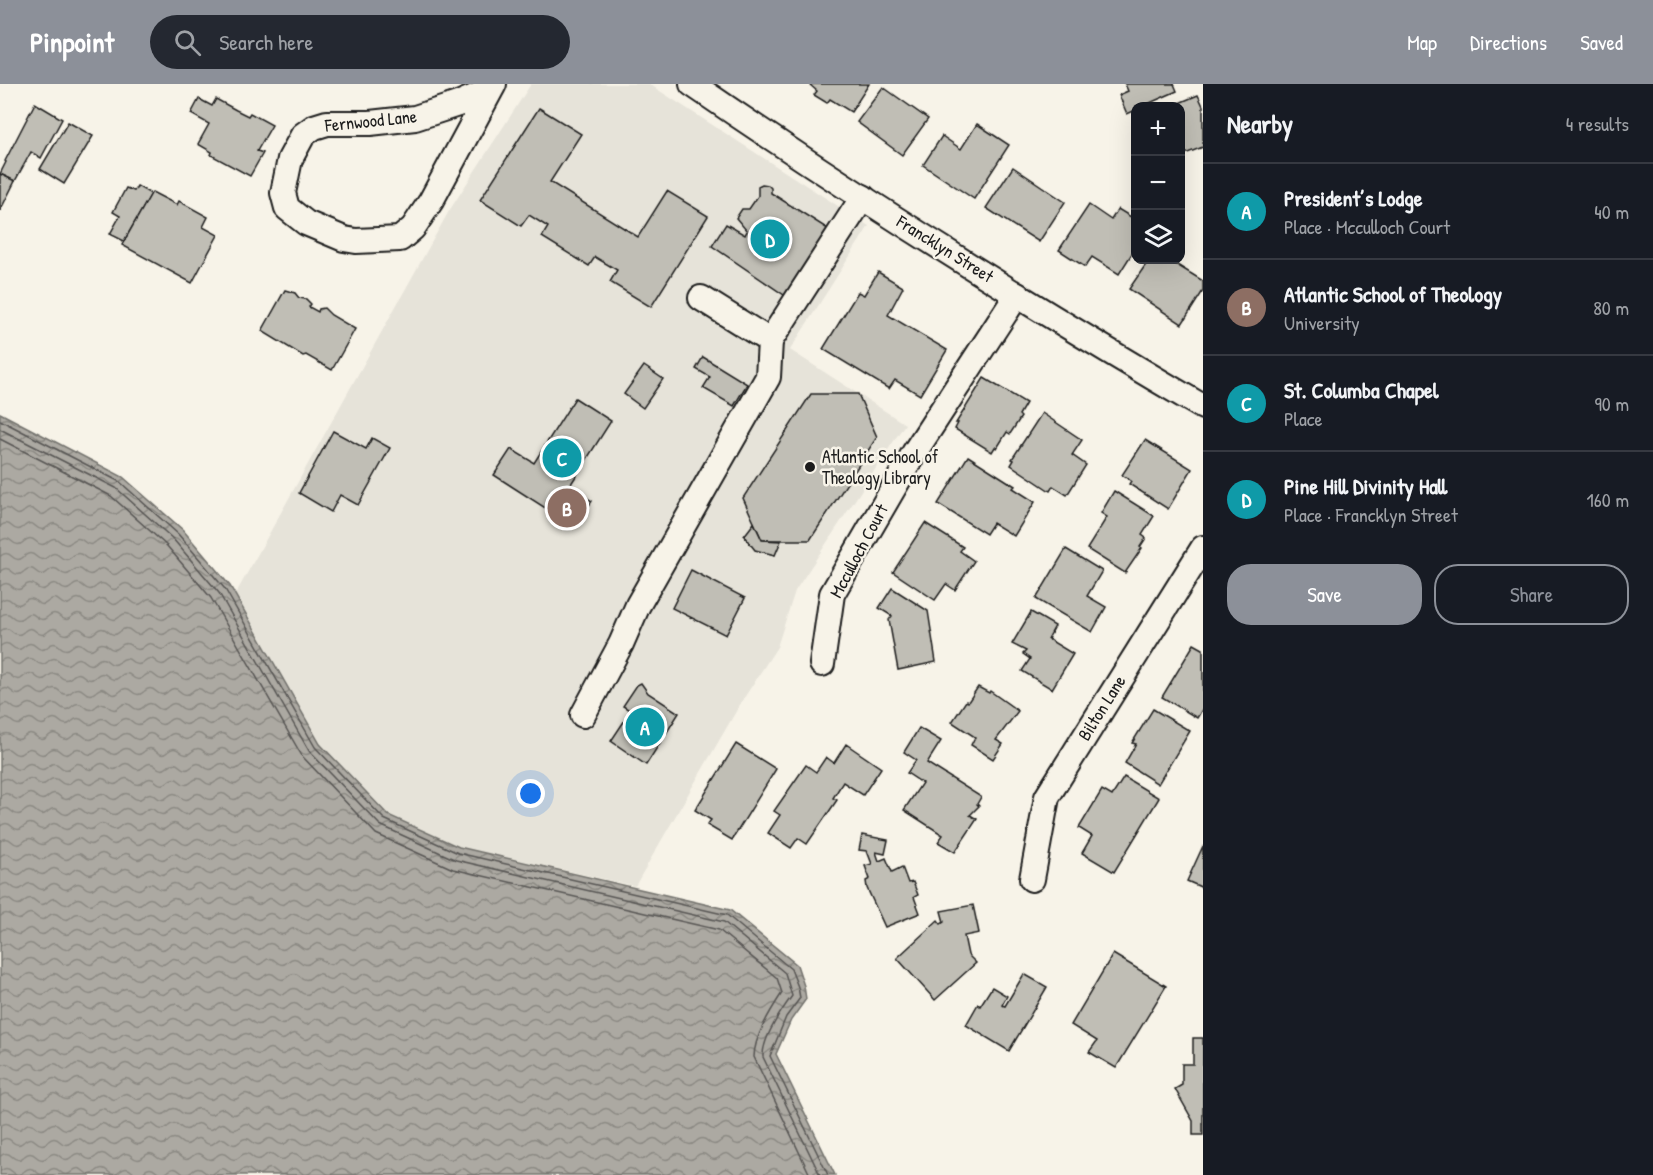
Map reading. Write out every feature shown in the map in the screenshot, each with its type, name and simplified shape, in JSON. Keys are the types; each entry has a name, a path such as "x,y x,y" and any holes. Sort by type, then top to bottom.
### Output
{"street":[{"name":"Fernwood Lane","path":"494,84 422,216 400,239 356,242 344,239 306,223 287,208 283,193 290,159 303,135 315,127 327,123 370,123 415,118 458,104 481,94 494,84"},
{"name":"Francklyn Street","path":"692,84 862,197 1085,338 1203,407"},
{"path":"583,715 621,644 638,605 768,377 770,341 862,197"},
{"name":"Mcculloch Court","path":"822,664 832,594 914,453 1017,295"},
{"path":"701,298 770,341"},
{"name":"Bilton Lane","path":"1032,879 1047,797 1203,548"}],"shaded area":[{"path":"531,84 649,84 869,226 790,350 905,424 795,591 777,647 742,701 635,886 459,847 388,815 320,744 235,595 449,211"}],"water":[{"path":"0,413 123,477 183,530 230,586 320,744 388,815 459,847 730,910 797,965 806,999 791,1020 776,1054 835,1175 0,1175"}],"building":[{"path":"809,84 869,84 851,112 830,99 827,103 814,95 817,91"},
{"path":"1125,84 1174,84 1177,91 1152,102 1131,102 1131,112 1127,114 1119,95 1128,91"},
{"path":"883,87 928,119 902,155 857,122"},
{"path":"1198,95 1203,106 1203,147 1185,154 1185,102 1181,102"},
{"path":"199,99 212,106 216,99 248,116 250,113 272,125 257,151 263,153 250,176 211,155 212,152 198,144 209,124 191,114"},
{"path":"35,103 62,119 41,158 31,152 15,181 0,174"},
{"path":"539,108 581,134 550,182 638,237 667,191 708,216 651,307 610,282 617,270 595,257 589,266 542,237 548,227 529,215 521,226 480,200"},
{"path":"68,122 93,136 64,184 40,169"},
{"path":"977,124 1009,145 974,199 923,165 942,136 961,149"},
{"path":"1013,167 1065,202 1039,242 986,208"},
{"path":"0,174 15,181 0,211"},
{"path":"768,185 771,193 828,229 787,297 712,246 726,224 745,235 747,231 736,218 742,209 749,209 758,196 758,186"},
{"path":"137,186 151,194 124,241 110,234 120,216 113,212 126,188 134,191"},
{"path":"152,192 177,205 179,201 208,217 203,227 218,235 192,283 122,245"},
{"path":"1089,205 1111,220 1118,209 1131,217 1131,255 1119,274 1092,257 1085,267 1059,250"},
{"path":"1146,264 1175,264 1203,281 1203,291 1182,324 1129,289"},
{"path":"878,272 903,287 888,315 947,350 920,395 895,380 889,389 823,349 858,292 864,295"},
{"path":"285,290 295,293 299,298 306,299 311,304 309,307 318,312 319,309 324,308 331,315 355,329 332,370 306,355 303,356 262,331"},
{"path":"703,357 747,384 734,406 703,388 710,377 696,369"},
{"path":"644,366 663,379 643,408 624,394"},
{"path":"984,378 1026,403 1019,415 1021,417 1010,434 1007,432 992,452 955,429 958,423 956,423"},
{"name":"Atlantic School of Theology Library","path":"811,394 858,394 877,437 810,540 762,540 743,498"},
{"path":"575,398 611,421 569,487 592,501 575,527 494,475 511,449 534,463"},
{"path":"1042,413 1082,440 1072,455 1086,465 1067,495 1053,486 1050,491 1011,465 1014,460 1012,459"},
{"path":"333,431 366,449 372,438 390,448 358,505 340,495 331,512 299,493"},
{"path":"1145,440 1192,469 1168,509 1129,484 1131,481 1122,475"},
{"path":"968,456 1015,486 1013,488 1035,502 1014,536 993,523 986,534 938,504"},
{"path":"1114,491 1154,516 1142,535 1146,538 1140,547 1142,548 1125,573 1087,549 1107,517 1101,513"},
{"path":"754,523 762,540 781,541 775,555 755,550 744,536"},
{"path":"925,523 963,547 960,551 974,561 955,590 946,584 935,600 893,572"},
{"path":"1066,549 1102,571 1087,596 1106,607 1092,632 1036,599"},
{"path":"691,570 745,598 726,635 672,608"},
{"path":"892,588 928,611 936,662 898,670 889,620 892,616 879,608"},
{"path":"1031,612 1055,626 1048,639 1073,654 1052,689 1022,671 1030,659 1023,654 1026,651 1012,644"},
{"path":"1194,644 1203,649 1203,708 1197,718 1162,697"},
{"path":"641,683 648,693 679,713 646,765 611,741 631,711 623,706 637,685"},
{"path":"978,687 989,693 990,691 1018,711 996,740 1003,744 993,759 971,745 975,737 952,722"},
{"path":"1153,709 1190,731 1158,784 1125,763 1136,744 1132,743"},
{"path":"919,728 941,741 927,763 981,797 977,804 979,806 970,815 977,819 955,852 938,842 943,835 904,810 922,783 907,773 916,760 904,752"},
{"path":"736,744 776,769 732,840 707,825 711,820 695,810"},
{"path":"846,744 881,768 863,795 843,782 833,798 837,800 807,844 798,838 791,848 768,833 780,815 774,811 806,765 816,772 826,757 834,763"},
{"path":"1124,777 1159,798 1114,872 1082,853 1092,836 1079,828 1102,790 1112,796"},
{"path":"862,835 888,840 885,854 876,852 879,861 886,858 892,872 902,867 908,883 913,882 918,895 914,897 920,913 885,927 867,888 866,881 870,879 865,866 872,864 867,851 859,850"},
{"path":"1203,846 1203,888 1187,881"},
{"path":"973,905 979,933 964,936 968,955 976,963 935,1000 897,958 938,920 941,924 944,922 941,911"},
{"path":"1113,954 1166,986 1116,1068 1089,1052 1097,1041 1071,1025"},
{"path":"1024,974 1047,987 1009,1051 966,1025 978,1004 980,1006 992,987 1007,996 1002,1005 1005,1006"},
{"path":"1193,1038 1203,1038 1203,1135 1193,1135 1193,1121 1175,1089 1182,1085 1182,1064 1193,1064"}],"place":[{"name":"Pine Hill Divinity Hall","path":"770,239"},
{"name":"St. Columba Chapel","path":"562,458"},
{"name":"Atlantic School of Theology Library","path":"810,467"},
{"name":"Atlantic School of Theology","path":"567,508"},
{"name":"President’s Lodge","path":"645,727"}]}
